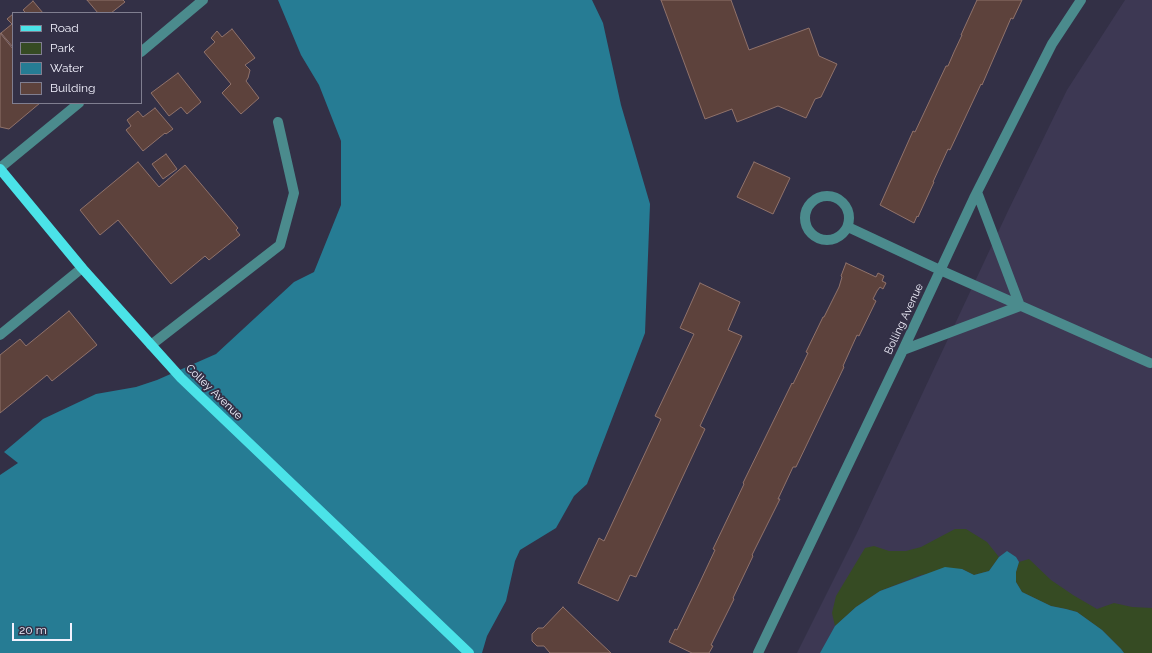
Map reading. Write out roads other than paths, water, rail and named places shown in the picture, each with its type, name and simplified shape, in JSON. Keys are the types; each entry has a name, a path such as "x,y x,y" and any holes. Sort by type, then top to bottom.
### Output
{"main road":[{"name":"Colley Avenue","path":"0,168 82,268 182,378 469,653"}],"street":[{"path":"142,51 203,0"},
{"name":"Bolling Avenue","path":"758,653 977,192 1052,44 1080,0"},
{"path":"0,168 78,104"},
{"path":"151,344 280,245 294,193 278,122"},
{"path":"977,192 1020,306"},
{"path":"825,196 833,197 840,200 849,212 850,220 848,227 843,234 837,238 830,241 822,240 809,232 805,217 807,210 811,203 817,198 825,196"},
{"path":"848,227 940,270 1150,363"},
{"path":"0,335 82,268"},
{"path":"903,350 1020,306"}],"water":[{"path":"278,0 592,0 603,23 621,105 650,204 645,333 587,484 574,496 556,528 520,550 515,561 506,601 487,636 482,653 0,653 0,475 18,463 4,452 43,419 96,394 136,387 157,380 216,354 294,282 314,272 341,205 341,141 319,85 301,55"},
{"path":"1007,551 1016,557 1019,562 1016,572 1016,582 1022,592 1051,606 1077,612 1102,630 1124,653 820,653 835,626 856,607 880,591 945,567 962,569 974,575 989,571 999,557"}]}
